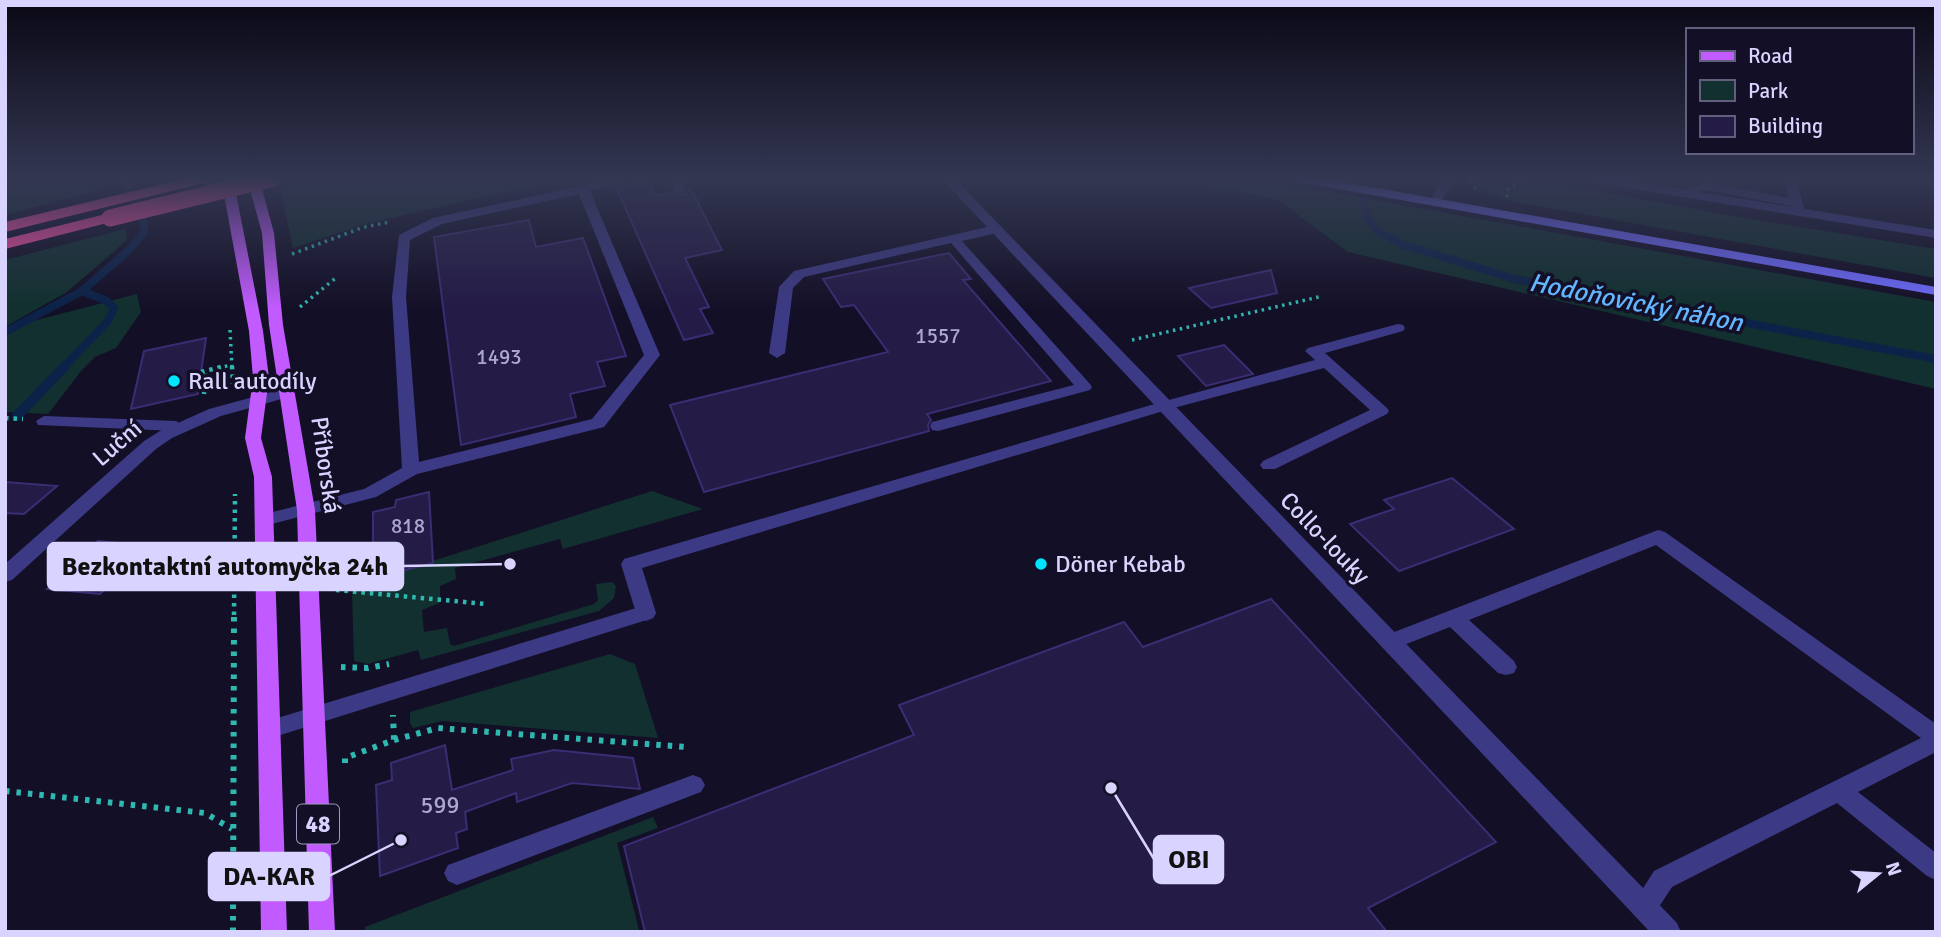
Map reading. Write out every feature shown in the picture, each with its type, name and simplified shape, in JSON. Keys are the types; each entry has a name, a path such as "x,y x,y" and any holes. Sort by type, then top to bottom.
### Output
{"highway":[{"path":"5,227 38,222"},
{"path":"5,244 73,222"}],"main road":[{"name":"48","path":"235,222 256,331 261,378 253,438 262,477 264,520 274,932"},
{"name":"Příborská","path":"265,222 276,326 306,510 322,932"},
{"path":"1547,222 1936,291"}],"street":[{"path":"411,470 399,297 404,238 437,222"},
{"path":"264,520 370,493 411,470 598,423 652,355 597,222"},
{"name":"Collo-louky","path":"989,222 1668,932"},
{"path":"1871,222 1936,234"},
{"path":"777,353 786,287 799,274 996,229"},
{"path":"938,426 1084,387 954,239"},
{"path":"1269,465 1381,411 1313,351 1398,328"},
{"path":"271,729 646,613 631,564 1164,405 1327,362"},
{"name":"Luční","path":"5,575 150,445 176,426 236,405 286,393"},
{"path":"44,421 176,426"},
{"path":"1391,642 1658,537 1936,739 1663,878 1644,907"},
{"path":"1454,618 1506,667"},
{"path":"457,873 693,785"},
{"path":"1838,790 1936,868"}],"path":[{"path":"290,254 364,227"},
{"path":"300,307 337,277"},
{"path":"1107,346 1323,296"},
{"path":"229,322 236,405"},
{"path":"201,372 231,365"},
{"path":"233,932 235,488"},
{"path":"334,570 336,603"},
{"path":"335,582 382,570"},
{"path":"335,590 486,604"},
{"path":"340,656 341,669"},
{"path":"394,740 438,727 685,747"},
{"path":"5,791 205,813 233,830"}],"green space":[{"path":"287,222 375,222 365,224 293,248"},
{"path":"1307,222 1494,222 1936,302 1936,389 1348,252"},
{"path":"1624,222 1767,222 1936,249 1936,278"},
{"path":"125,229 127,240 67,292 5,327 5,260"},
{"path":"137,294 141,312 116,348 95,357 48,414 5,412 6,328"},
{"path":"652,491 703,509 563,549 560,539 455,568 456,579 440,586 440,603 422,610 424,632 447,628 450,644 454,646 594,604 598,600 596,584 612,582 616,586 614,598 599,611 421,660 418,650 368,664 354,661 352,593 364,583"},
{"path":"610,654 635,664 658,738 442,721 413,728 410,723 410,712"},
{"path":"653,817 658,828 617,843 639,930 634,932 365,932 365,927"}],"building":[{"path":"529,222 536,247 583,238 626,356 597,362 605,386 570,394 576,417 461,445 434,237"},
{"path":"631,222 708,222 722,250 685,258 709,307 700,309 713,333 684,340"},
{"path":"949,253 971,279 963,280 1051,381 927,414 931,420 929,431 704,492 670,405 888,352 854,305 841,307 823,279"},
{"path":"1271,270 1277,293 1211,308 1189,288"},
{"path":"206,338 198,394 131,409 144,351"},
{"path":"1224,345 1253,374 1206,386 1178,356"},
{"path":"1452,478 1514,529 1399,571 1350,524 1394,509 1384,500"},
{"path":"5,482 57,486 24,514 5,513"},
{"path":"429,492 433,563 382,576 382,556 373,559 373,512 395,507 396,500"},
{"path":"98,541 149,546 100,594 47,589"},
{"path":"1271,599 1496,842 1368,908 1387,932 645,932 624,846 914,735 899,705 1124,622 1143,647"},
{"path":"445,745 452,790 513,770 511,759 554,750 633,758 640,789 572,783 517,802 516,793 465,812 467,829 456,833 458,848 380,876 376,785 392,780 391,763"}],"waterway":[{"path":"82,291 130,249 144,232 143,222"},
{"name":"Hodoňovický náhon","path":"1370,222 1378,232 1404,245 1515,279 1936,359"},
{"path":"5,332 82,291"},
{"path":"63,368 108,321 114,308 107,301 82,291"},
{"path":"17,416 65,366"}],"place":[{"name":"Rall autodíly","path":"174,381"},
{"name":"Bezkontaktní automyčka 24h","path":"510,564"},
{"name":"Döner Kebab","path":"1041,564"},
{"name":"OBI","path":"1111,788"},
{"name":"DA-KAR","path":"401,840"}]}
